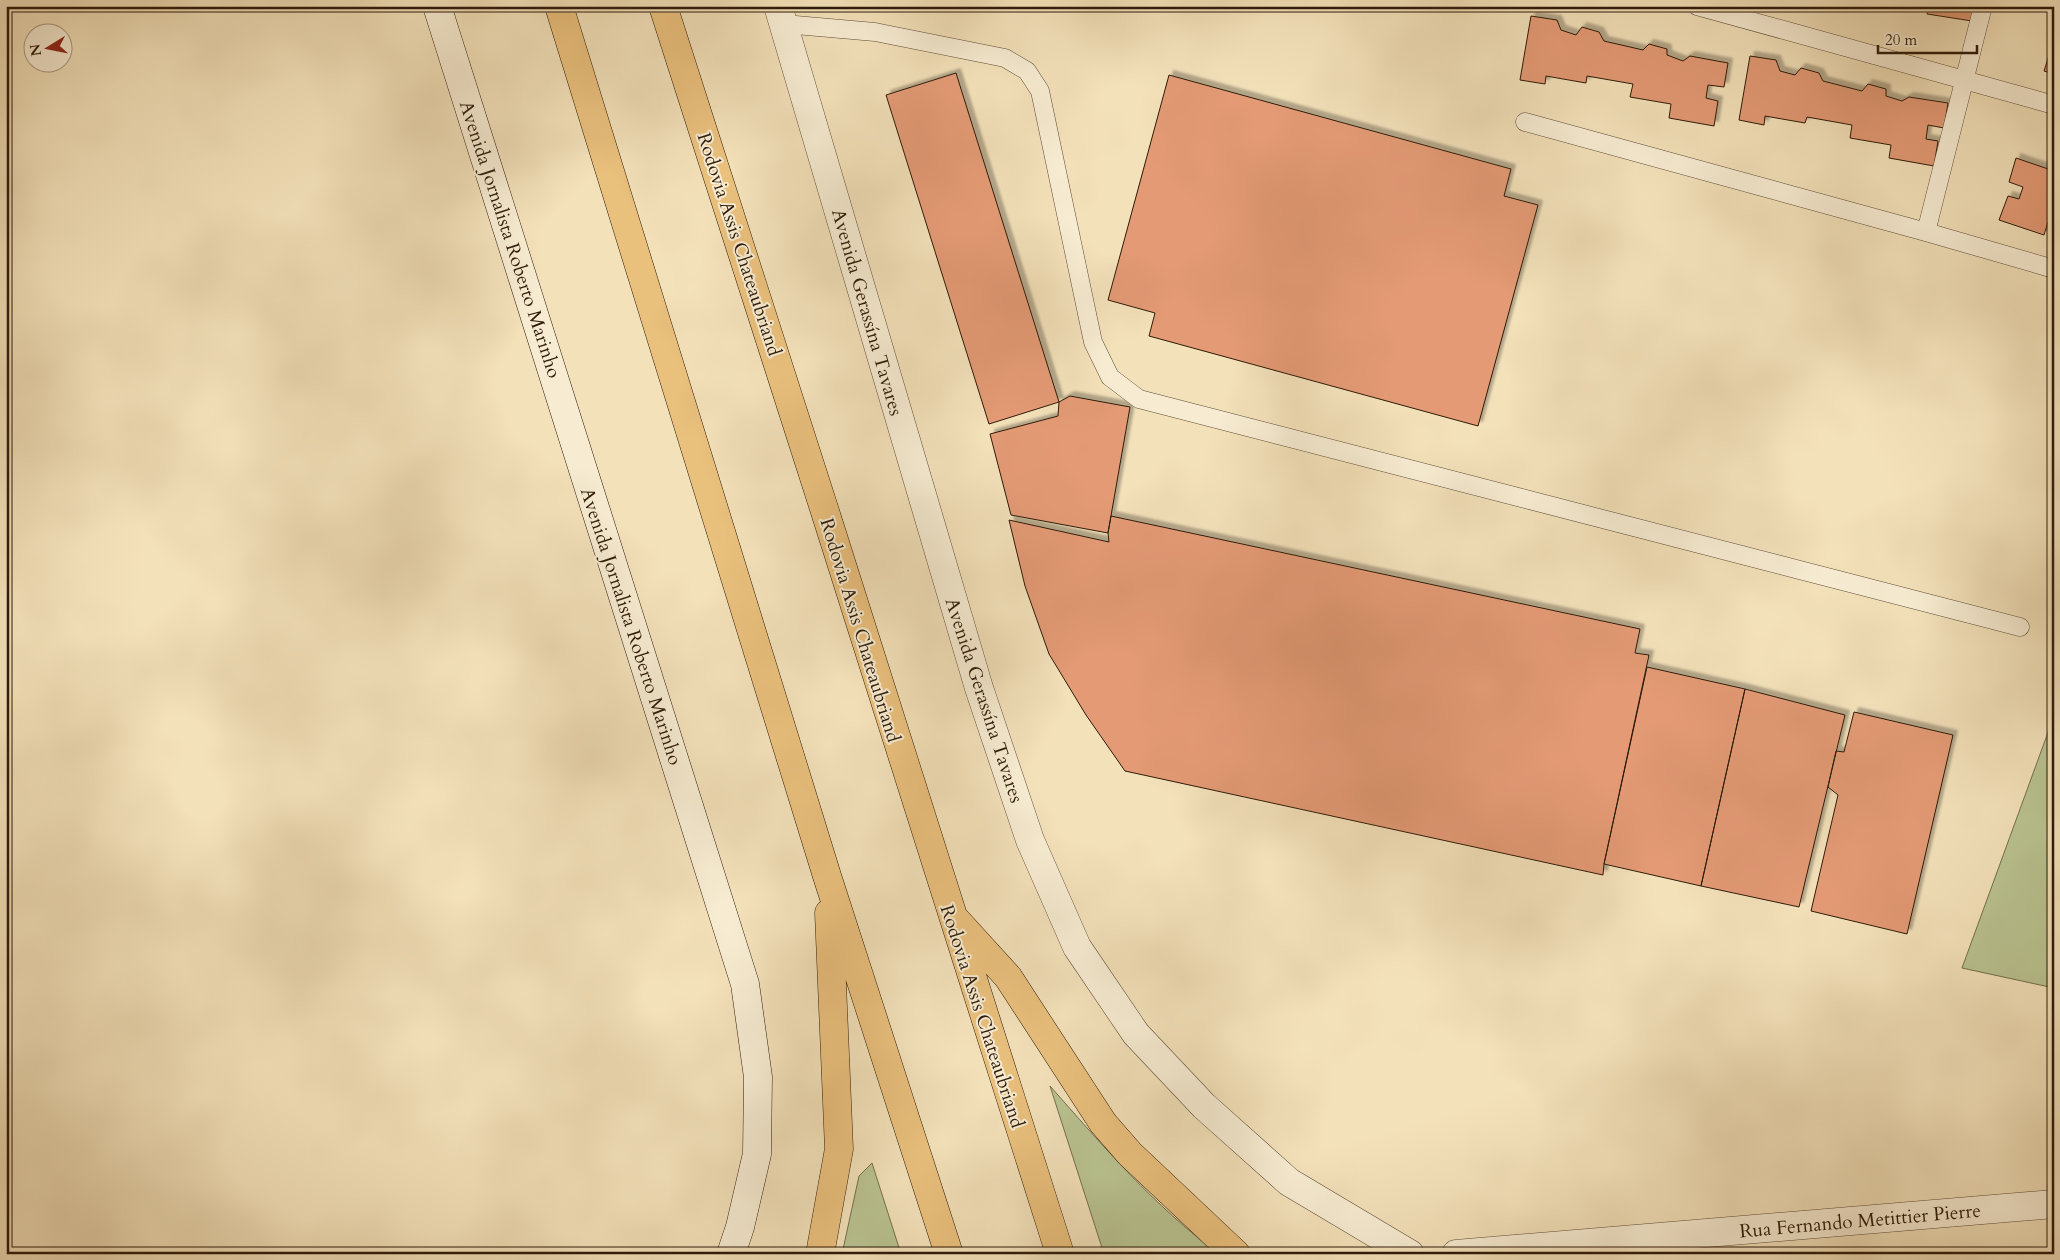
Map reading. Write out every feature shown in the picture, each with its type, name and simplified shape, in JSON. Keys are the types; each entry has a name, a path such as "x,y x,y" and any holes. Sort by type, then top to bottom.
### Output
{"highway":[{"path":"559,6 827,876 949,1254"},
{"name":"Rodovia Assis Chateaubriand","path":"663,6 722,185 950,913 1060,1254"},
{"path":"820,1254 839,1149 827,876"},
{"path":"950,913 1008,978 1102,1123 1130,1154 1236,1254"}],"street":[{"name":"Avenida Jornalista Roberto Marinho","path":"437,6 746,984 758,1077 757,1154 740,1227 731,1254"},
{"name":"Avenida Gerassína Tavares","path":"781,15 979,688 1030,840 1077,948 1136,1034 1204,1106 1289,1182 1410,1254"},
{"name":"Rua Fernando Metittier Pierre","path":"1456,1254 2054,1204"}],"lane":[{"path":"1697,6 2054,105"},
{"path":"1926,232 1983,6"},
{"path":"781,15 1004,58 1027,71 1040,91 1093,342 1110,378 1140,399 2020,627"},
{"path":"1525,122 2054,269"}],"green space":[{"path":"2054,716 2054,988 1962,968"},
{"path":"1050,1086 1151,1196 1219,1254 1104,1254"},
{"path":"872,1163 901,1254 842,1254 859,1176"}],"building":[{"path":"1928,6 1975,6 1972,21 1927,14"},
{"path":"1531,16 1557,20 1561,30 1576,35 1582,27 1599,32 1604,41 1643,50 1649,44 1667,49 1667,55 1683,61 1690,56 1728,63 1724,87 1708,85 1706,98 1718,101 1714,126 1669,118 1671,104 1630,97 1633,84 1587,76 1586,83 1546,76 1545,84 1520,80"},
{"path":"2052,46 2054,47 2054,74 2044,71"},
{"path":"1750,56 1776,60 1780,71 1795,75 1801,68 1819,73 1823,81 1862,91 1868,84 1886,89 1886,96 1902,101 1909,97 1948,103 1944,128 1928,125 1926,139 1938,141 1934,166 1889,158 1891,145 1850,138 1852,125 1807,117 1805,123 1765,116 1764,125 1739,120"},
{"path":"956,73 1059,402 989,424 886,95"},
{"path":"1169,75 1511,169 1504,196 1538,205 1478,426 1149,336 1155,313 1108,300"},
{"path":"2016,158 2054,171 2054,224 2048,222 2044,235 1999,220 2008,196 2019,199 2023,187 2009,182"},
{"path":"1070,396 1130,407 1108,533 1011,515 990,434 1058,416 1059,402"},
{"path":"1111,516 1640,629 1635,653 1649,655 1603,875 1125,771 1086,715 1049,654 1025,586 1009,520 1109,542 1108,533"},
{"path":"1647,667 1745,689 1701,886 1604,864"},
{"path":"1745,689 1845,715 1799,907 1701,886"},
{"path":"1854,712 1953,735 1907,934 1811,911 1838,795 1828,787 1836,751 1844,752"}]}
